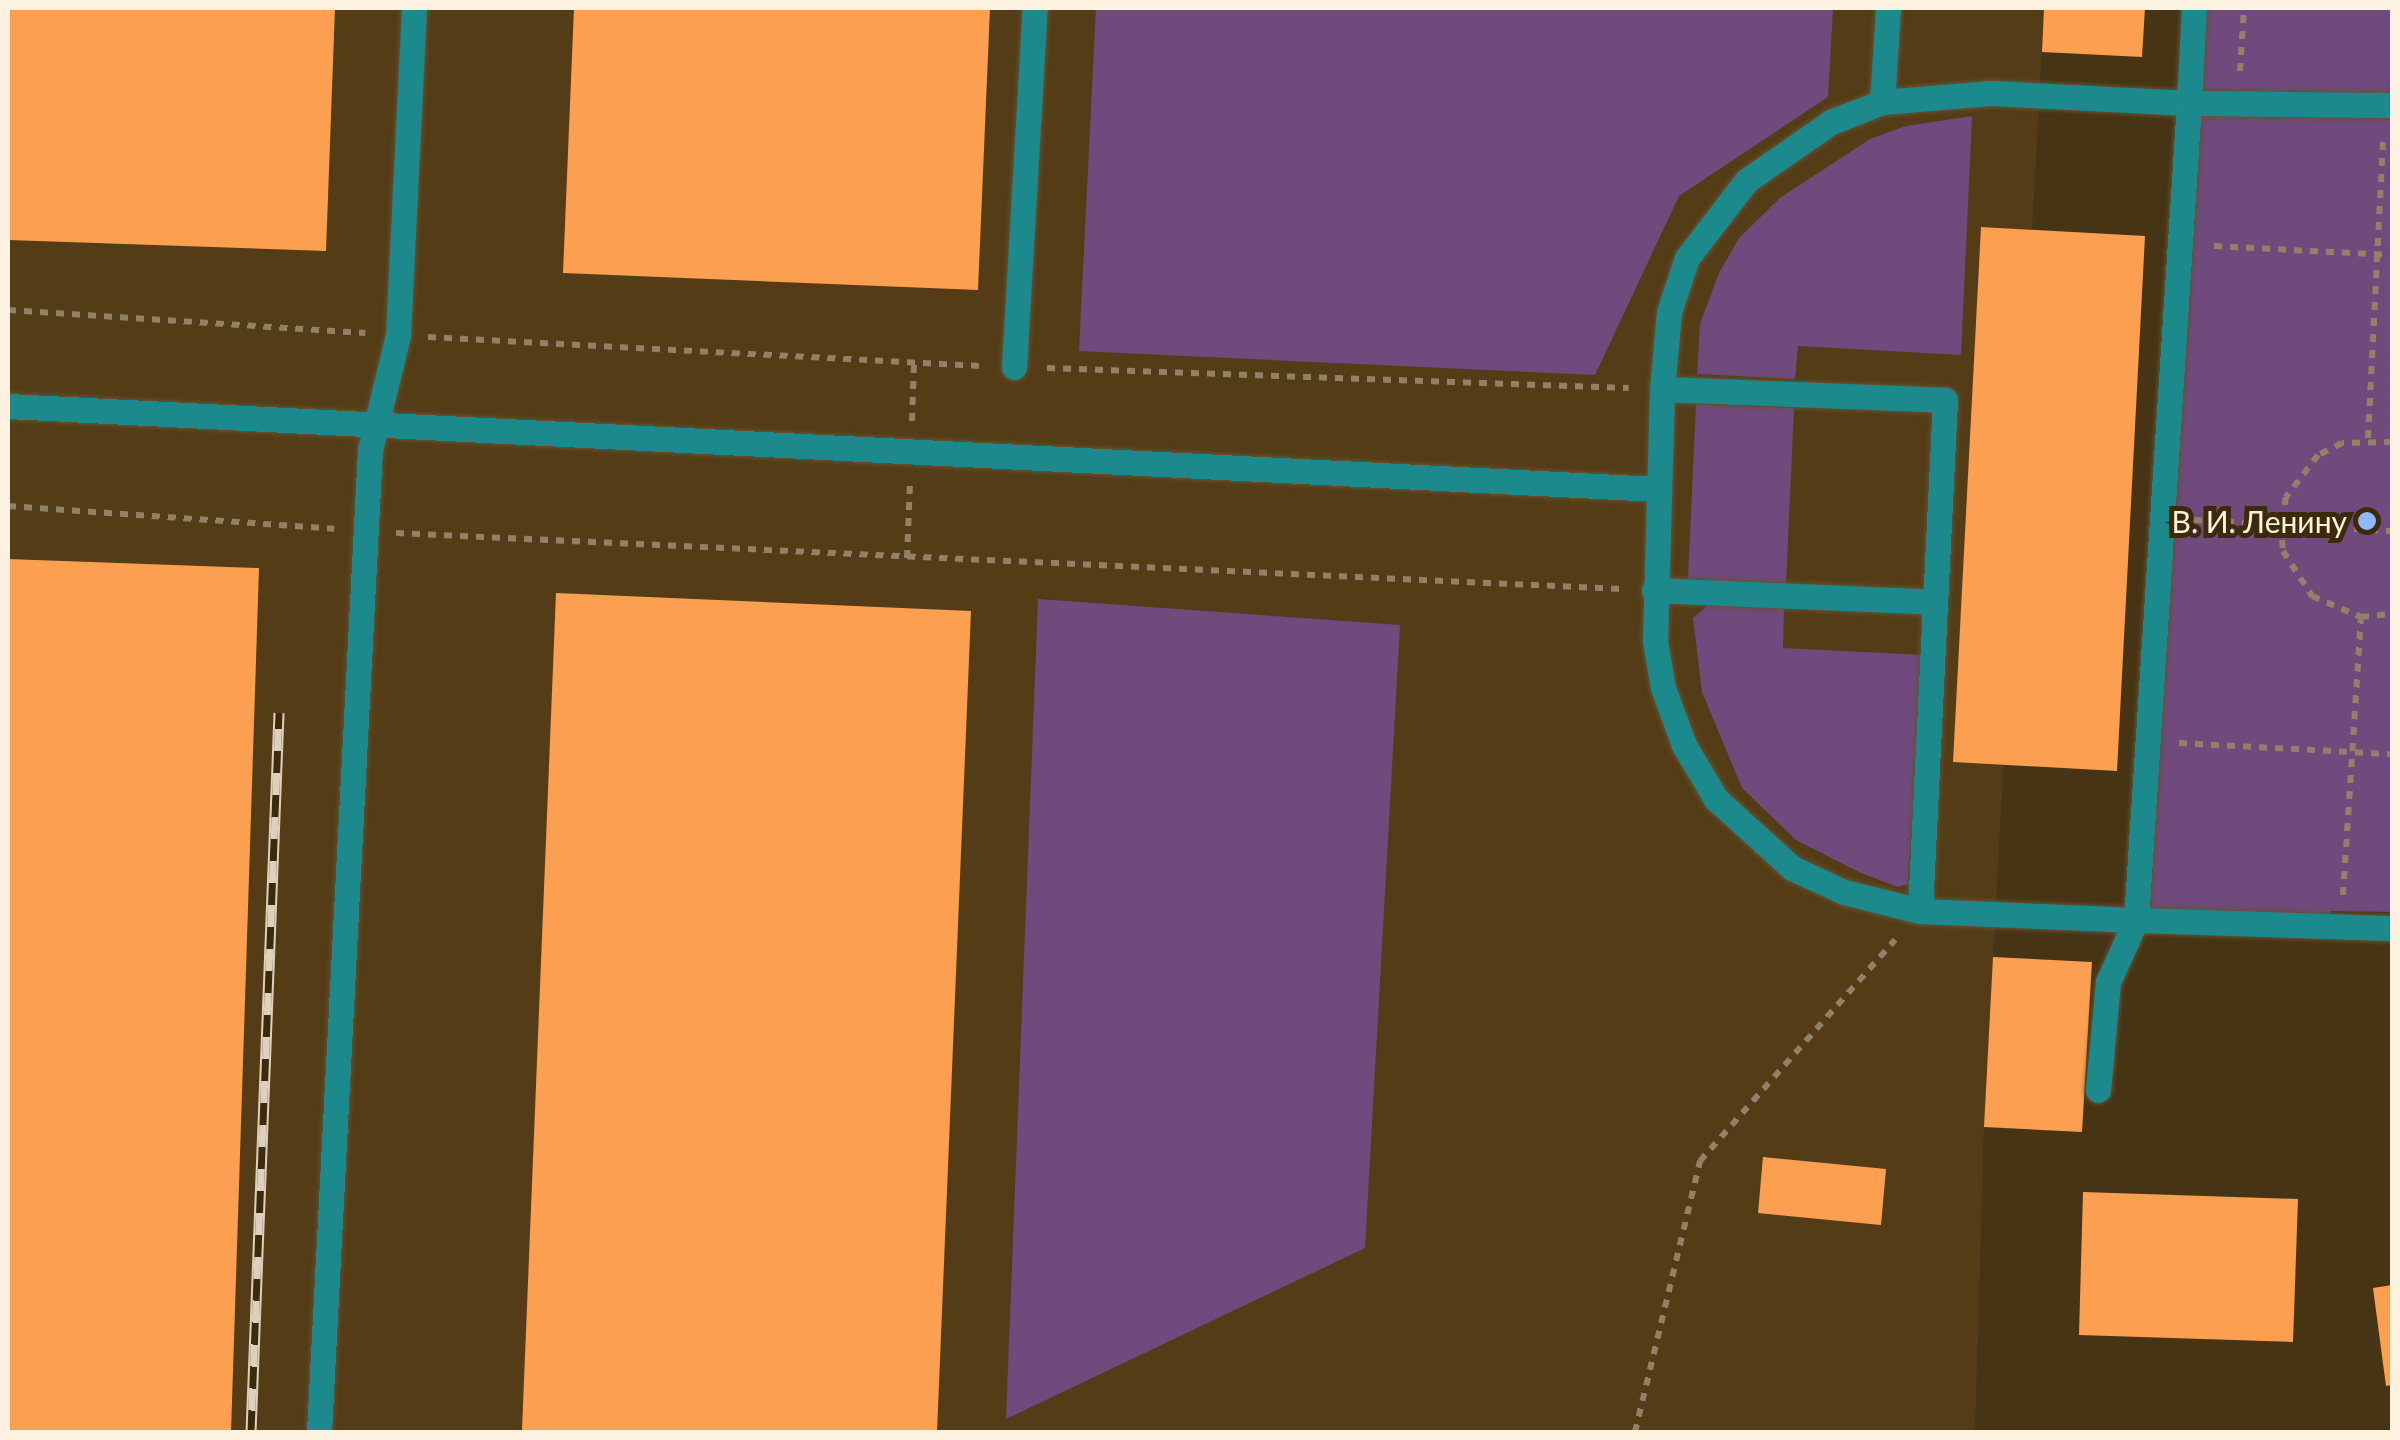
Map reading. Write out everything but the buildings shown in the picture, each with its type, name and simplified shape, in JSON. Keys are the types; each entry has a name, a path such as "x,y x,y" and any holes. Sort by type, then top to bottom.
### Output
{"lane":[{"path":"320,1432 366,532 375,420 398,336 414,8"},
{"path":"1014,367 1036,8"},
{"path":"1882,102 1888,8"},
{"path":"2098,1090 2108,982 2136,920 2194,8"},
{"path":"2388,105 2189,103 1991,93 1882,102 1830,122 1746,181 1710,220 1687,258 1669,312 1654,590 1663,688 1684,746 1716,799 1792,868 1844,892 1920,910 2392,928"},
{"path":"1662,389 1944,400 1920,910"},
{"path":"8,406 375,420 1658,489"},
{"path":"1654,590 1935,602"}],"path":[{"path":"2238,103 2244,8"},
{"path":"2368,438 2388,105"},
{"path":"2180,244 2392,255"},
{"path":"8,310 398,336 1014,367 1662,389"},
{"path":"2392,442 2368,438 2330,449 2299,474 2281,524 2294,575 2335,610 2361,617 2392,614"},
{"path":"8,506 366,532 1654,590"},
{"path":"2161,518 2392,531"},
{"path":"2341,926 2361,617"},
{"path":"2146,741 2392,754"},
{"path":"1635,1432 1700,1161 1920,910"}],"shaded area":[{"path":"8,8 2044,8 1984,1127 1975,1432 8,1432"},
{"path":"1096,8 1833,8 1828,97 1679,196 1595,375 1079,351"},
{"path":"2201,8 2392,8 2392,912 2331,911 2330,916 2149,908"},
{"path":"1972,116 1961,355 1798,346 1795,379 1697,374 1700,324 1719,273 1739,238 1780,198 1870,139 1906,126"},
{"path":"1696,404 1794,408 1786,584 1688,579"},
{"path":"1038,599 1400,625 1365,1248 1006,1419"},
{"path":"1709,604 1784,607 1783,648 1923,655 1908,884 1898,887 1861,873 1796,840 1742,788 1702,692 1693,618"}],"railway":[{"path":"251,1432 279,713"}],"place":[{"name":"В. И. Ленину","path":"2367,521"}]}
